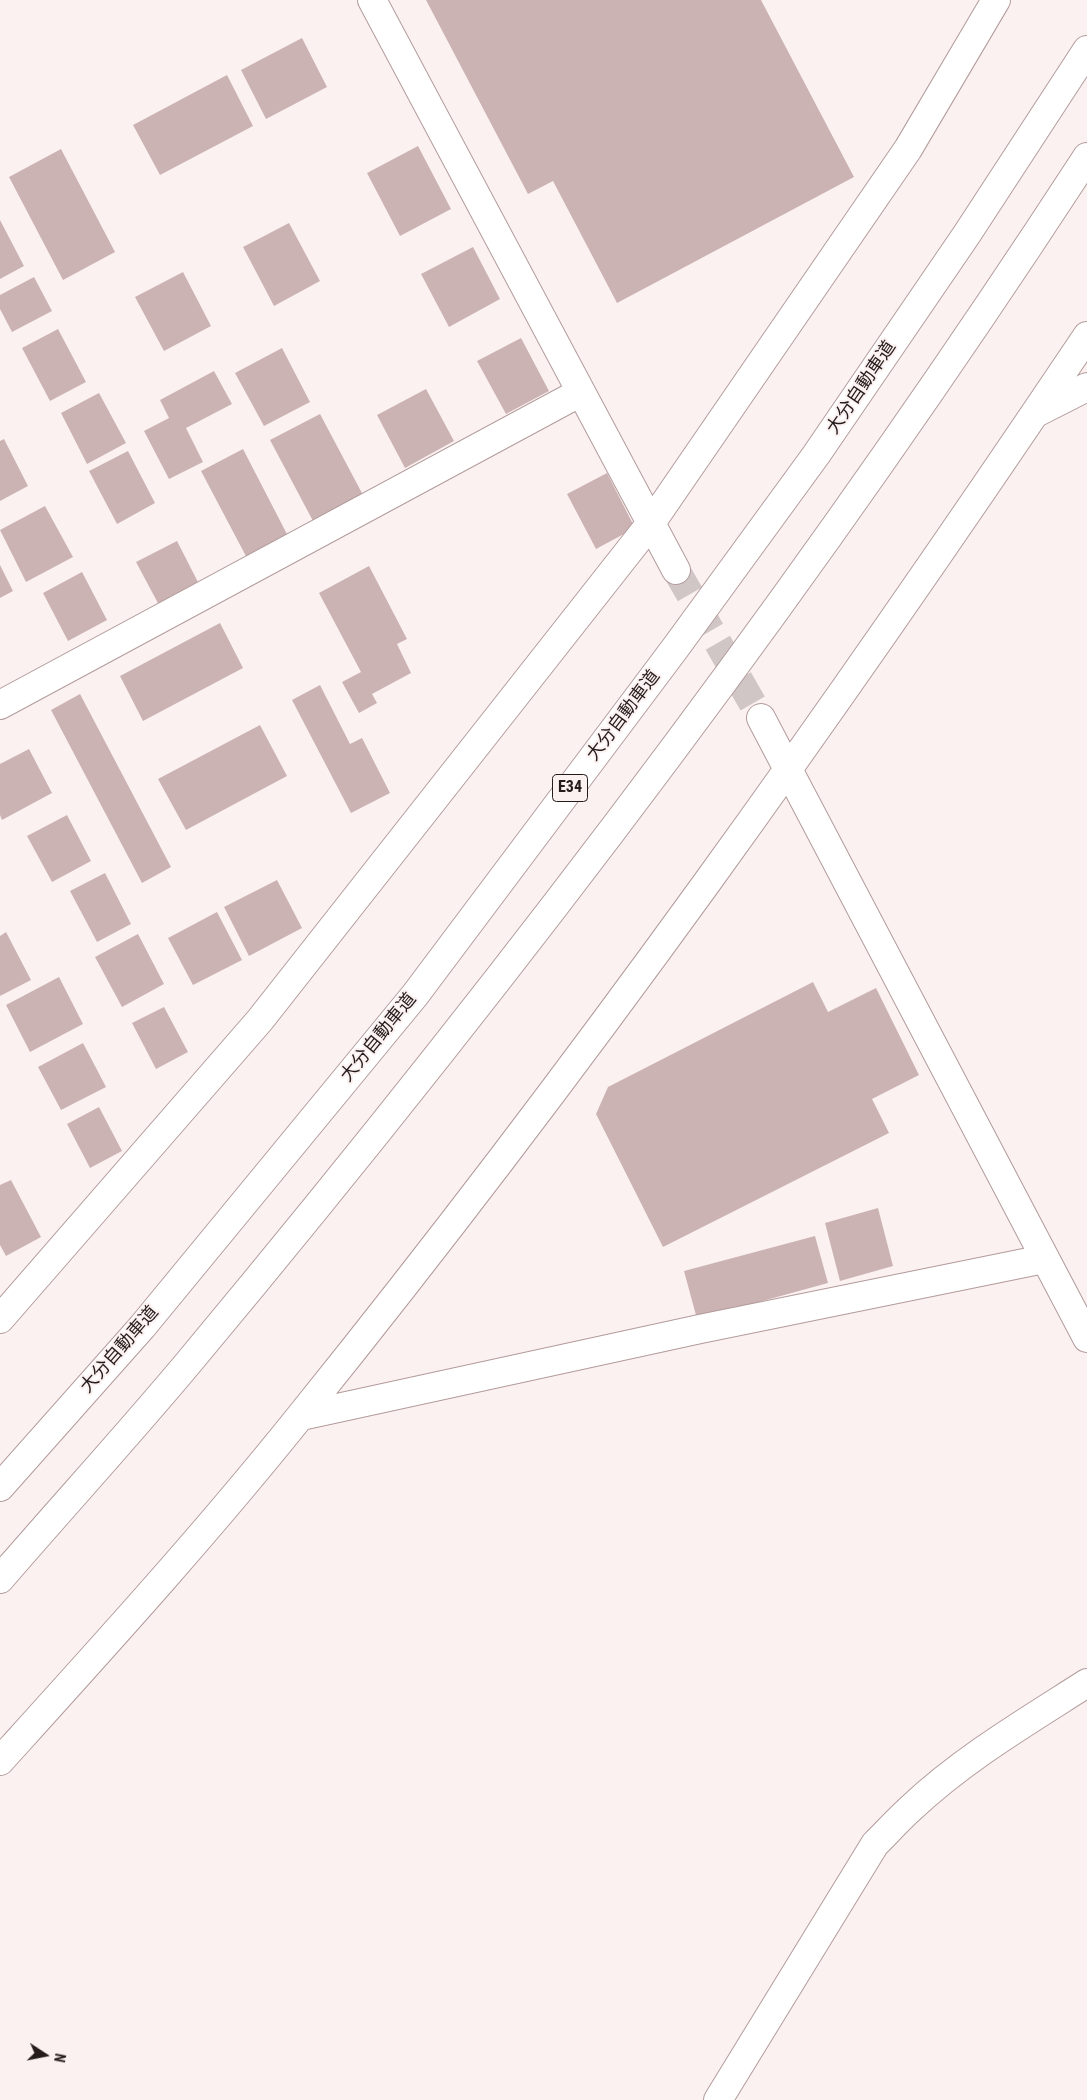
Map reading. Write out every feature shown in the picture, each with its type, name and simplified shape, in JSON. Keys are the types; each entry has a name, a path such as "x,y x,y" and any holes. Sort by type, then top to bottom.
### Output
{"main road":[{"path":"372,0 676,570"},
{"path":"0,1319 260,1020 652,523 908,150 996,0"},
{"name":"大分自動車道","path":"0,1487 142,1327 415,995 676,647 816,455 961,242 1087,50"},
{"path":"0,1579 187,1364 457,1034 722,685 864,489 1013,270 1087,157"},
{"path":"0,1761 148,1597 301,1416 554,1091 788,770 1087,336"},
{"path":"1035,414 1087,387"},
{"path":"0,705 581,392"},
{"path":"761,718 1087,1338"},
{"path":"301,1416 700,1329 1044,1259"},
{"path":"718,2100 875,1844 910,1808 956,1771 1001,1738 1087,1683"}],"building":[{"path":"426,0 761,0 854,177 617,303 553,181 528,194"},
{"path":"302,38 327,87 266,119 241,70"},
{"path":"227,75 253,126 160,175 133,125"},
{"path":"418,146 451,209 400,236 367,173"},
{"path":"61,149 115,252 63,280 9,177"},
{"path":"0,220 24,266 0,279"},
{"path":"289,223 320,281 274,306 243,247"},
{"path":"473,247 500,299 449,327 421,274"},
{"path":"183,272 211,326 164,351 135,297"},
{"path":"34,277 52,311 12,332 0,309 0,295"},
{"path":"58,329 86,382 50,401 22,348"},
{"path":"521,338 549,391 506,414 477,361"},
{"path":"282,348 310,402 264,426 235,373"},
{"path":"214,371 232,404 186,428 203,462 169,479 144,431 169,418 160,400"},
{"path":"426,389 454,441 405,468 377,415"},
{"path":"99,393 126,443 87,464 61,413"},
{"path":"320,414 363,495 313,521 270,440"},
{"path":"4,439 28,486 0,501 0,441"},
{"path":"243,449 289,538 248,560 201,471"},
{"path":"128,451 155,503 117,524 89,471"},
{"path":"607,473 635,528 596,549 567,494"},
{"path":"45,506 73,557 26,582 0,530"},
{"path":"177,541 200,586 160,607 136,562"},
{"path":"0,565 13,591 0,598"},
{"path":"369,566 407,639 397,644 411,673 372,694 377,703 359,713 342,682 361,672 319,593"},
{"path":"82,572 107,620 68,641 43,593"},
{"path":"220,623 243,668 143,721 120,676"},
{"path":"320,685 350,744 362,738 390,793 351,813 292,700"},
{"path":"80,694 171,867 142,883 51,710"},
{"path":"260,725 287,776 186,830 158,779"},
{"path":"29,749 52,793 2,820 0,815 0,764"},
{"path":"67,815 91,861 52,882 27,836"},
{"path":"105,873 131,924 97,942 70,891"},
{"path":"277,880 302,928 249,956 224,907"},
{"path":"217,912 242,960 193,985 168,938"},
{"path":"6,932 31,980 0,996 0,936"},
{"path":"138,934 164,984 122,1007 95,957"},
{"path":"59,977 83,1024 30,1052 6,1005"},
{"path":"813,982 828,1012 876,988 919,1075 872,1099 889,1133 663,1247 596,1114 608,1087"},
{"path":"164,1007 188,1052 156,1069 132,1023"},
{"path":"83,1043 106,1087 61,1110 38,1067"},
{"path":"99,1107 122,1151 90,1168 67,1124"},
{"path":"11,1180 41,1237 6,1256 0,1245 0,1185"},
{"path":"878,1208 893,1266 840,1281 825,1223"},
{"path":"815,1236 828,1283 697,1319 684,1271"}],"tunnel":[{"path":"676,570 761,718"}]}
